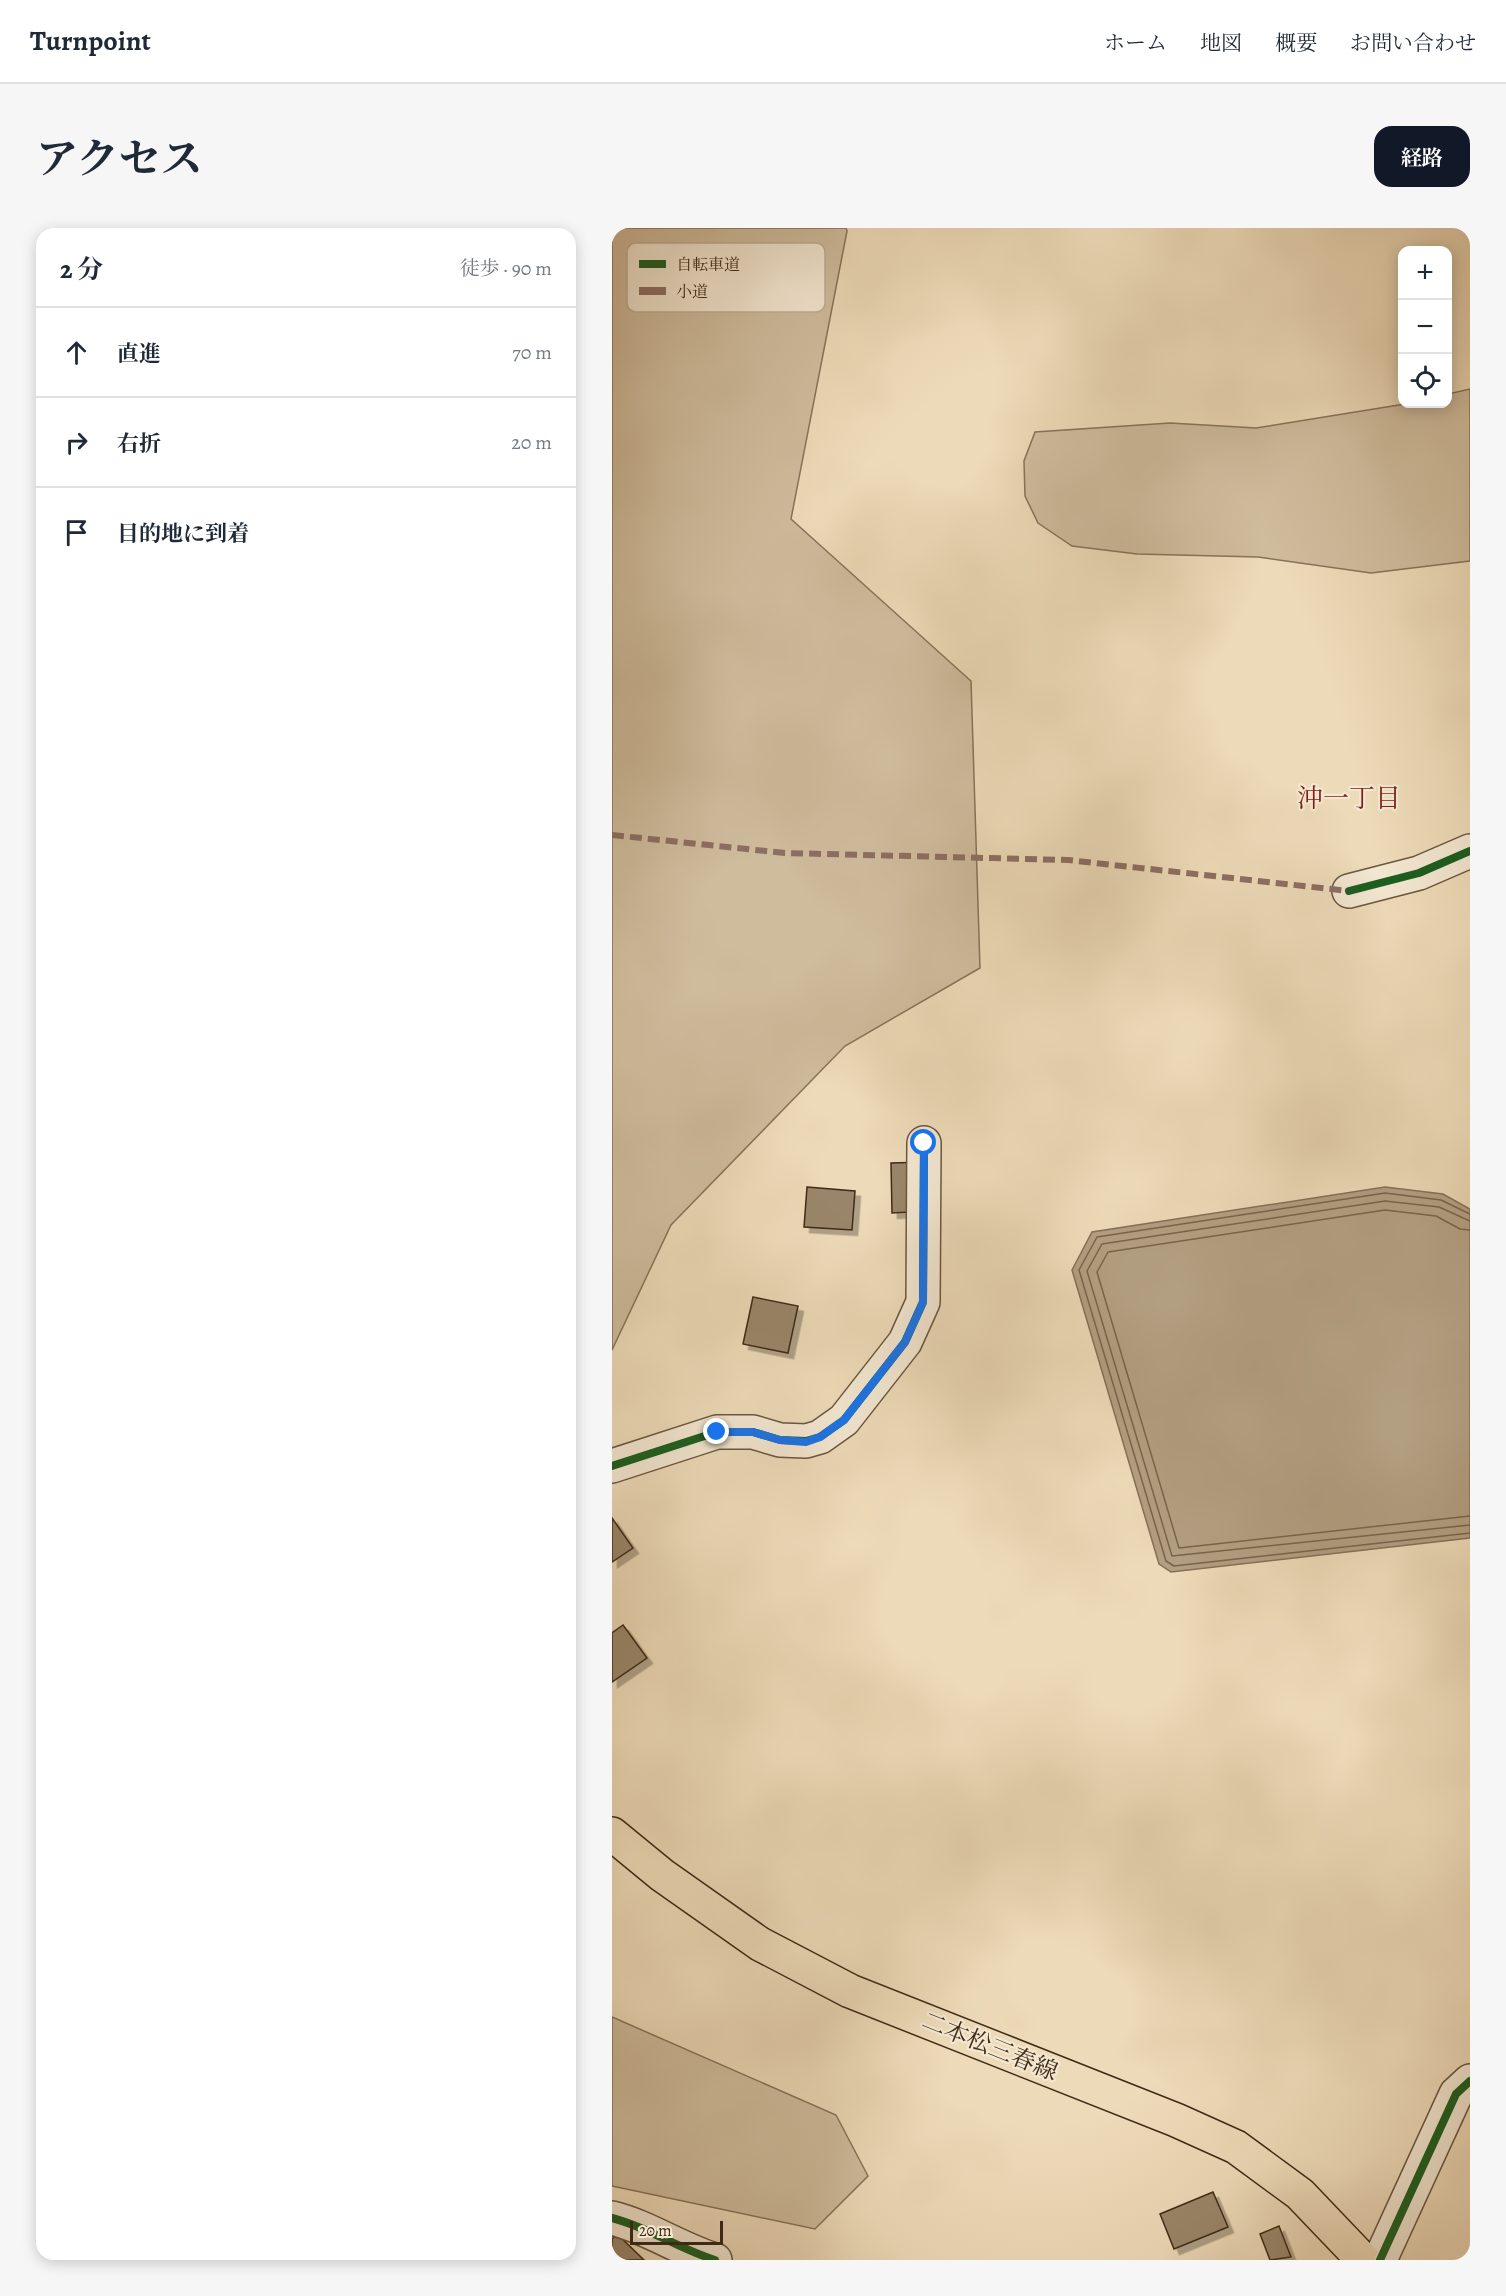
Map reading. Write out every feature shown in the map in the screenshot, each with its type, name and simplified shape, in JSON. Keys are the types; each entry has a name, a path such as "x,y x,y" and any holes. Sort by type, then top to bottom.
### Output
{"main road":[{"name":"二本松三春線","path":"612,1834 662,1875 760,1944 850,1991 1176,2120 1236,2147 1300,2194 1363,2260"}],"street":[{"path":"1349,891 1419,873 1470,851"},
{"path":"612,1466 717,1432 753,1432 780,1440 806,1442 820,1437 844,1420 905,1342 923,1302 924,1143"},
{"path":"1380,2260 1456,2094 1470,2081"},
{"path":"612,2218 631,2223 695,2254 715,2260"}],"shaded area":[{"path":"612,228 846,228 791,519 971,681 980,968 845,1046 671,1225 612,1350"},
{"path":"1470,389 1470,561 1371,573 1258,557 1137,554 1072,546 1038,523 1025,496 1024,461 1035,432 1170,423 1256,428 1398,405 1398,408 1452,408 1452,393"},
{"path":"612,2017 836,2115 868,2176 815,2229 612,2186"}],"water":[{"path":"1385,1187 1443,1194 1470,1209 1470,1538 1171,1572 1159,1564 1072,1270 1092,1232"}],"building":[{"path":"926,1162 928,1211 892,1213 891,1163"},
{"path":"807,1187 855,1191 852,1230 804,1227"},
{"path":"753,1297 798,1306 788,1353 743,1344"},
{"path":"612,1518 633,1548 612,1562"},
{"path":"623,1625 647,1658 612,1682 612,1633"},
{"path":"1213,2192 1228,2227 1174,2249 1160,2214"},
{"path":"1279,2226 1291,2257 1270,2260 1260,2234"},
{"path":"617,2234 644,2260 612,2260 612,2239"}],"marked path":[{"path":"612,835 785,853 1068,860 1349,891"}],"cycle path":[{"path":"1349,891 1419,873 1470,851"},
{"path":"612,1466 717,1432 753,1432 780,1440 806,1441 820,1437 844,1420 905,1342 923,1302 924,1143"},
{"path":"1380,2260 1456,2094 1470,2081"},
{"path":"612,2218 715,2260"}],"district":[{"name":"沖一丁目","path":"1349,798"}],"route":[{"path":"717,1432 753,1432 780,1440 806,1442 820,1437 844,1420 905,1342 923,1302 924,1143"}]}
